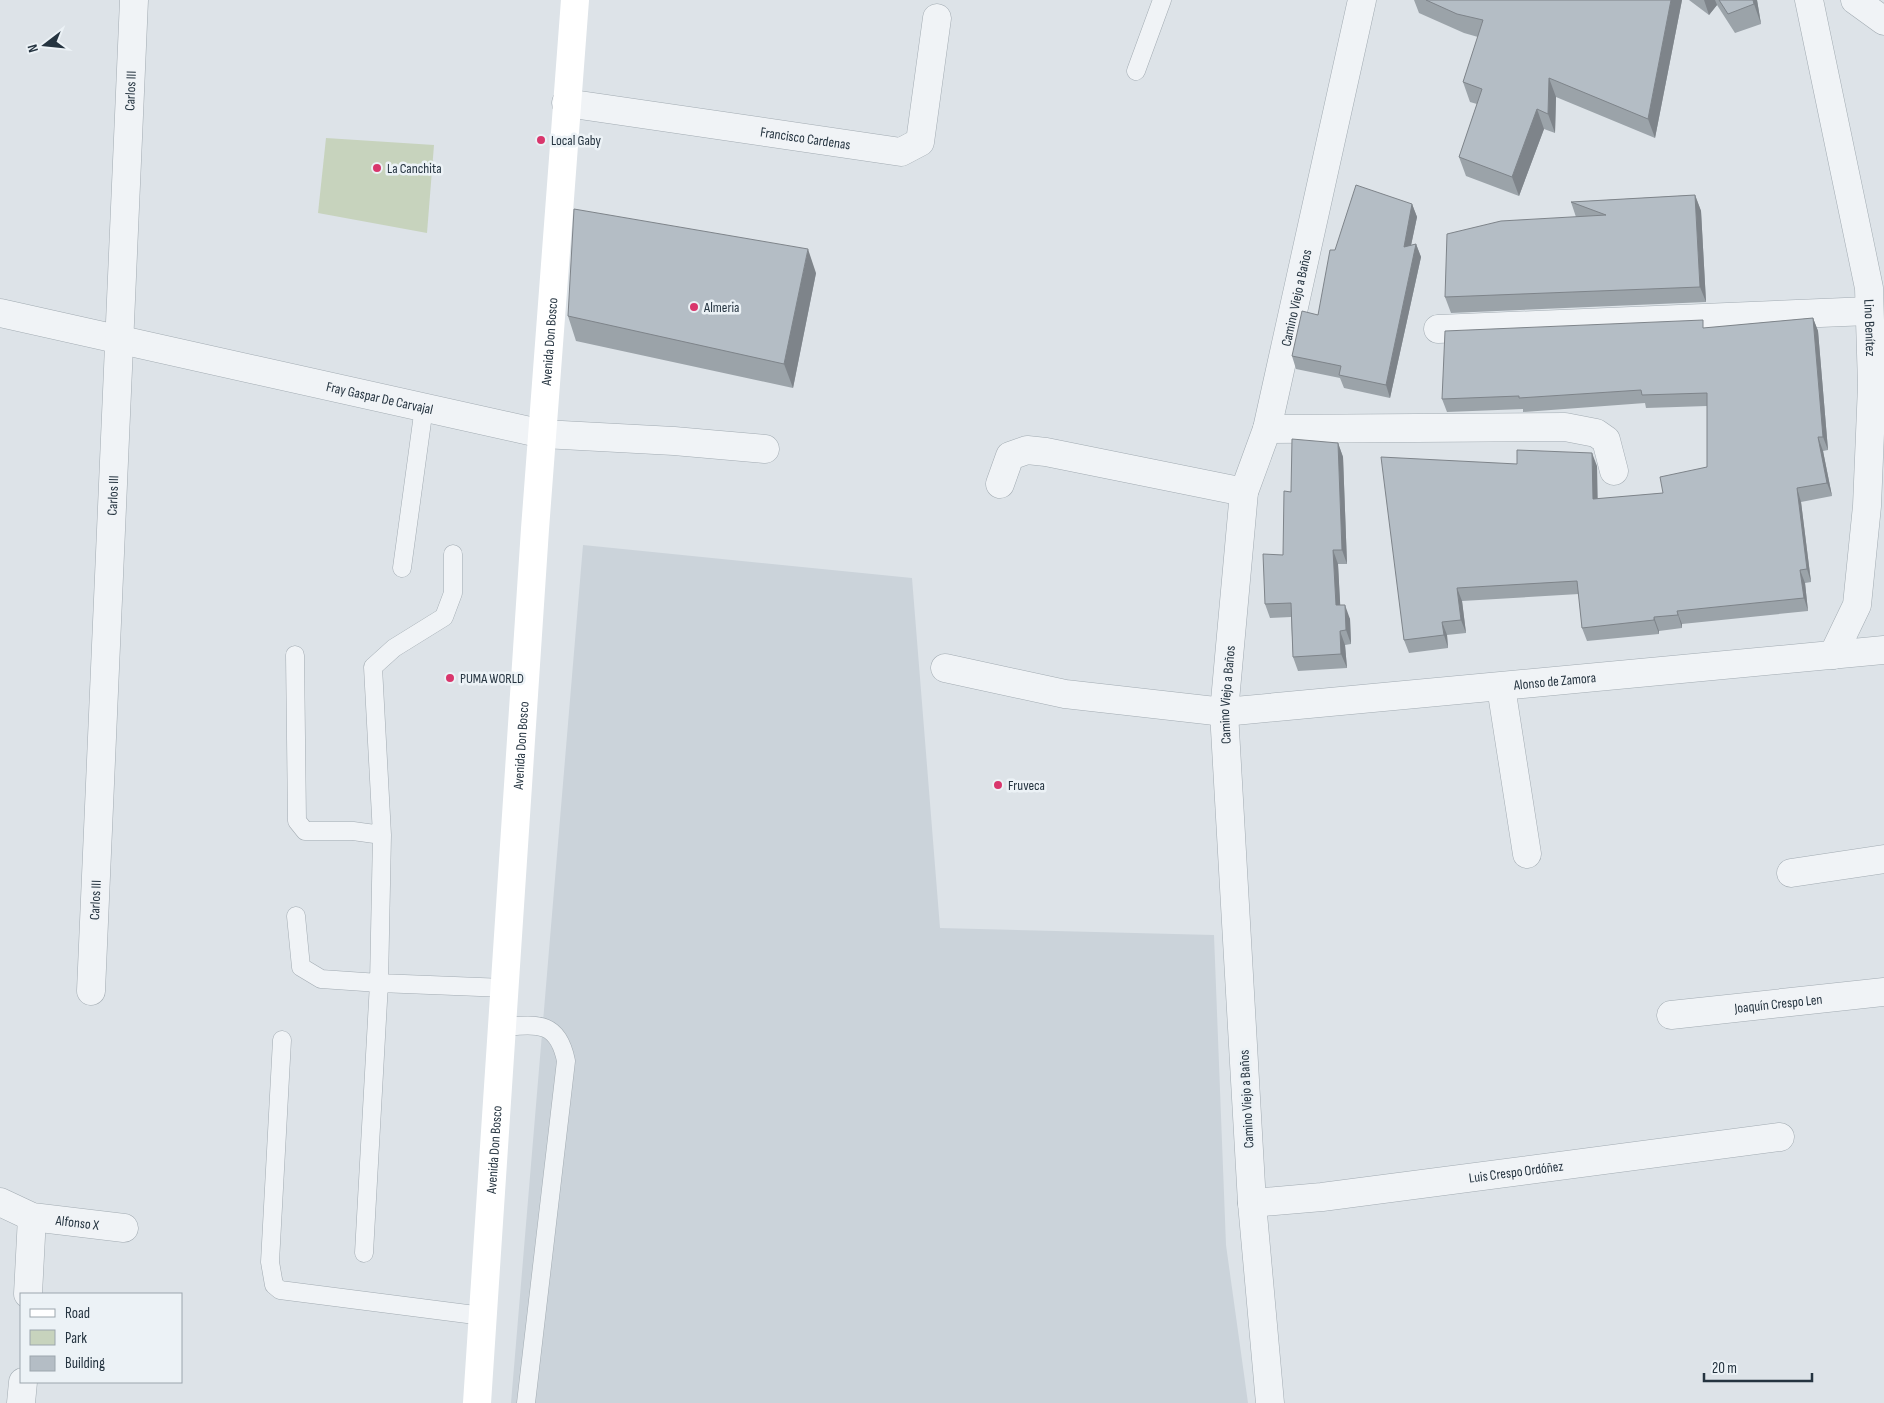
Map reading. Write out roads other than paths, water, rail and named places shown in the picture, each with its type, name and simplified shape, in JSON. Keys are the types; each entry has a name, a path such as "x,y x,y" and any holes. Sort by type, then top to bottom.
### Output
{"main road":[{"name":"Avenida Don Bosco","path":"477,1403 566,103 575,0"}],"street":[{"name":"Carlos III","path":"91,991 134,0"},
{"name":"Camino Viejo a Baños","path":"1270,1403 1252,1203 1224,712 1244,492 1267,429 1362,0"},
{"name":"Lino Benítez","path":"1809,0 1869,288 1872,385 1867,506 1857,605 1833,655"},
{"path":"1855,0 1884,20"},
{"name":"Francisco Cardenas","path":"566,103 901,152 920,142 937,18"},
{"path":"1438,330 1869,311"},
{"name":"Fray Gaspar De Carvajal","path":"0,313 543,434 674,441 765,449"},
{"path":"1872,385 1884,428"},
{"path":"1267,429 1565,427 1596,433 1606,440 1614,472"},
{"path":"1000,484 1010,456 1027,450 1046,452 1244,492"},
{"name":"Alonso de Zamora","path":"945,668 1064,694 1224,712 1884,650"},
{"path":"1501,687 1527,854"},
{"path":"1791,873 1884,859"},
{"name":"Joaquín Crespo Len","path":"1671,1015 1884,992"},
{"name":"Luis Crespo Ordóñez","path":"1252,1203 1322,1197 1780,1137"},
{"name":"Alfonso X","path":"0,1202 32,1217 124,1228"},
{"path":"28,1293 32,1217"},
{"path":"22,1403 23,1383"}],"lane":[{"path":"1136,71 1162,0"},
{"path":"402,568 424,406"},
{"path":"364,1253 380,983 382,835 373,667 394,648 444,617 453,593 453,554"},
{"path":"295,655 297,821 305,831 353,831 382,835"},
{"path":"296,916 301,967 321,979 505,988"},
{"path":"502,1027 528,1025 552,1030 562,1043 566,1061 526,1403"},
{"path":"282,1040 270,1262 274,1285 280,1290 483,1316"}],"place":[{"name":"Local Gaby","path":"541,140"},
{"name":"La Canchita","path":"377,168"},
{"name":"Almeria","path":"694,307"},
{"name":"PUMA WORLD","path":"450,678"},
{"name":"Fruveca","path":"998,785"}]}
